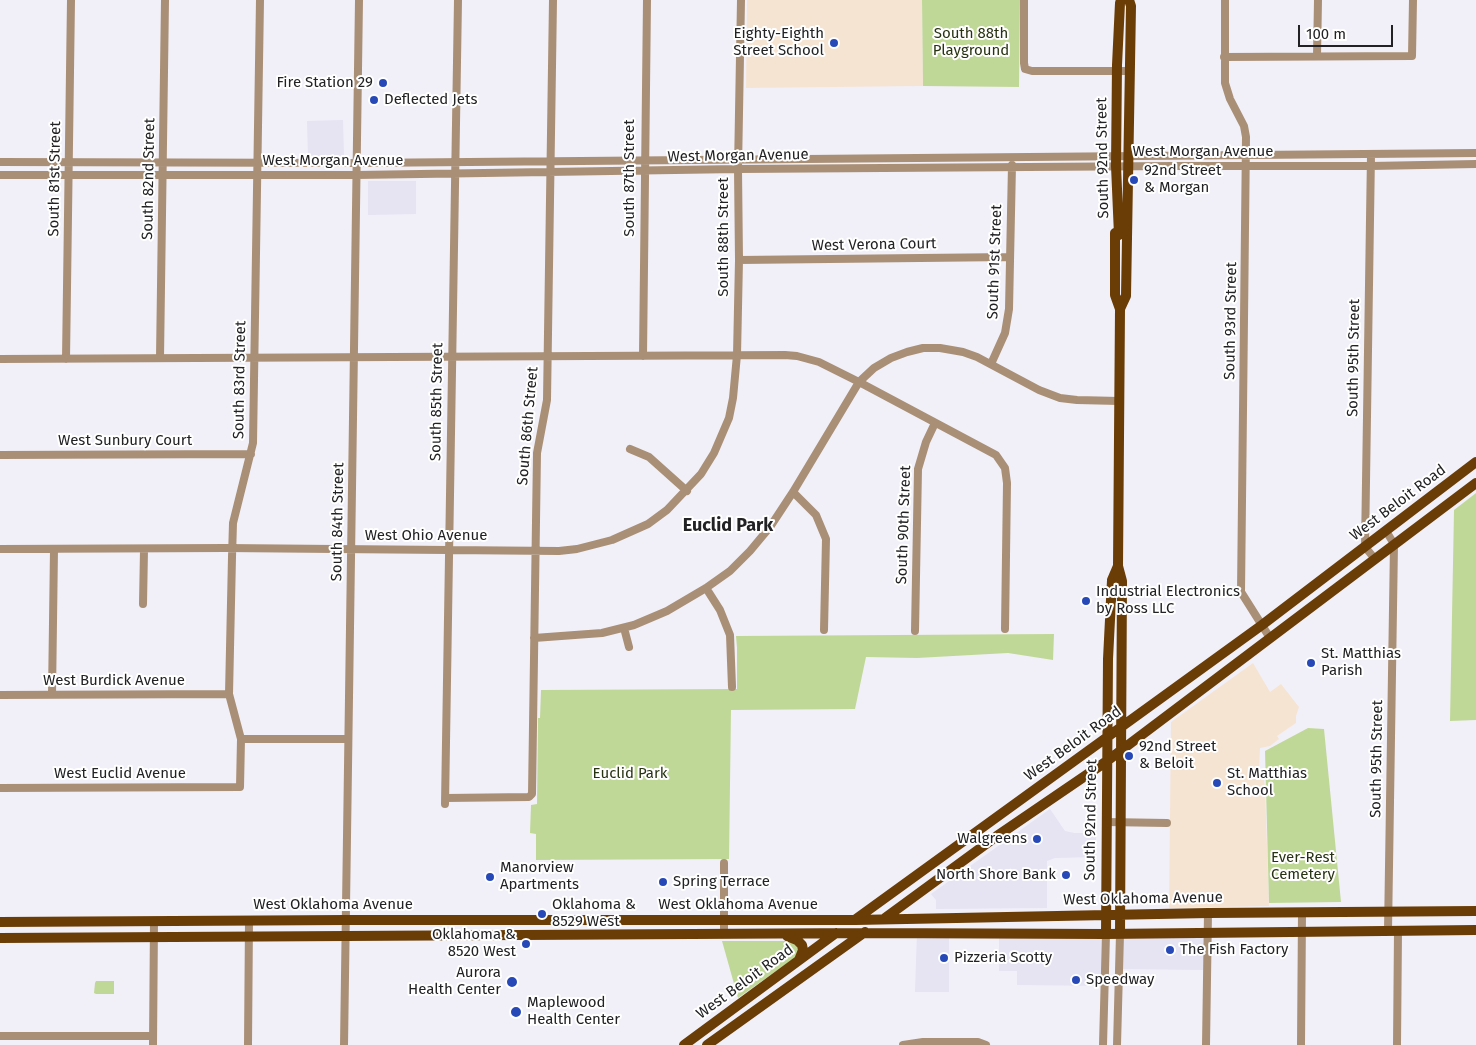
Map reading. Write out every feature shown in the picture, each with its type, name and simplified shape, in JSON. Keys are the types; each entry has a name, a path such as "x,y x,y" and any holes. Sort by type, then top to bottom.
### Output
{"main road":[{"name":"South 92nd Street","path":"1120,934 1122,581 1118,566 1120,309 1115,295 1115,233 1119,235 1116,161 1117,71 1121,0"},
{"name":"South 92nd Street","path":"1120,309 1126,296 1131,6 1129,0"},
{"name":"West Beloit Road","path":"684,1045 1262,625 1476,462"},
{"name":"West Beloit Road","path":"707,1045 997,836 1107,761 1476,483"},
{"name":"South 92nd Street","path":"1106,934 1107,738 1112,580 1118,566"},
{"path":"1122,700 1133,710 1144,711"},
{"path":"913,897 912,904 915,913 933,918"},
{"name":"West Oklahoma Avenue","path":"0,922 856,920 1208,913 1476,911"},
{"name":"West Oklahoma Avenue","path":"0,938 836,933 1120,934 1476,930"},
{"path":"779,934 794,938 800,942 803,950 799,960"}],"street":[{"name":"South 81st Street","path":"66,359 71,0"},
{"name":"South 82nd Street","path":"160,358 165,0"},
{"name":"South 83rd Street","path":"240,787 241,739 229,694 232,548 233,523 253,443 260,0"},
{"name":"South 84th Street","path":"344,1045 359,0"},
{"name":"South 85th Street","path":"458,0 448,550 446,801 529,797 532,794"},
{"name":"South 86th Street","path":"532,794 538,453 547,400 552,0"},
{"name":"South 87th Street","path":"643,356 647,0"},
{"name":"South 88th Street","path":"736,355 741,0"},
{"path":"1024,0 1024,63 1026,69 1032,71 1130,71"},
{"name":"South 93rd Street","path":"1224,0 1225,84 1230,99 1244,126 1247,166 1240,579 1241,592 1270,638"},
{"path":"1317,56 1318,0"},
{"path":"1224,57 1412,56 1413,0"},
{"name":"West Morgan Avenue","path":"1128,161 1173,155 1472,153"},
{"path":"1472,153 1472,164"},
{"name":"South 95th Street","path":"1365,546 1371,154"},
{"path":"1173,155 1173,166"},
{"name":"West Morgan Avenue","path":"0,162 258,164 1076,156 1173,166 1472,164"},
{"path":"1076,156 1076,167"},
{"name":"South 91st Street","path":"991,364 1005,333 1009,309 1012,157"},
{"path":"872,158 872,168"},
{"name":"West Morgan Avenue","path":"0,175 357,175 738,169 1012,168 1076,167 1116,161"},
{"name":"West Verona Court","path":"738,260 1010,257"},
{"path":"534,638 595,634 624,628 667,611 730,571 770,527 859,382 874,368 891,358 923,348 940,348 963,352 991,364 1039,390 1060,398 1118,401"},
{"name":"West Ohio Avenue","path":"0,549 144,550 232,548 535,551 577,549 612,540 648,524 667,510 701,474 714,453 729,418 733,398 736,355"},
{"path":"0,359 797,356 819,362 996,455 1005,468 1007,484 1005,629"},
{"name":"South 90th Street","path":"915,631 918,469 926,442 935,423"},
{"path":"630,449 649,457 686,491"},
{"name":"West Sunbury Court","path":"0,454 251,454"},
{"path":"793,492 816,514 826,539 824,630"},
{"path":"1386,531 1394,544"},
{"name":"South 95th Street","path":"1394,544 1388,912 1393,931 1397,1045"},
{"path":"1365,546 1375,559"},
{"path":"52,695 54,549"},
{"path":"142,604 144,550"},
{"path":"706,588 720,610 730,635 732,687"},
{"path":"624,628 629,646"},
{"name":"West Burdick Avenue","path":"0,695 229,694"},
{"path":"241,739 348,739"},
{"name":"West Euclid Avenue","path":"0,788 240,787"},
{"path":"1106,822 1167,823"},
{"path":"724,863 724,934"},
{"path":"1206,1045 1208,913"},
{"path":"1301,1045 1302,913"},
{"path":"248,1045 249,920"},
{"path":"153,1045 154,921"},
{"name":"South 92nd Street","path":"1104,1045 1106,934"},
{"name":"South 92nd Street","path":"1117,1045 1120,934"},
{"path":"6,1045 3,1036 153,1036"},
{"path":"903,1045 922,1042 978,1042 986,1045"}],"shaded area":[{"name":"Eighty-Eighth Street School","path":"747,0 922,0 923,86 746,88"},
{"path":"343,120 344,156 308,156 307,121"},
{"path":"368,181 416,181 416,214 368,215"},
{"name":"St. Matthias School","path":"1253,663 1270,692 1281,684 1299,707 1296,723 1277,736 1279,739 1270,746 1260,748 1259,771 1263,772 1265,787 1269,906 1169,908 1171,722"},
{"path":"1050,809 1065,831 1096,833 1096,857 1055,858 1047,861 1047,908 936,909 936,900 931,894"},
{"path":"917,933 949,934 949,992 915,992"},
{"path":"999,933 1106,934 1105,986 1017,985 1017,971 999,971"},
{"path":"1208,933 1207,970 1120,969 1120,934"}],"green space":[{"name":"South 88th Playground","path":"922,0 1020,0 1019,87 923,86"},
{"path":"1476,493 1476,720 1450,721 1454,510"},
{"name":"Euclid Park","path":"1054,634 1053,660 1008,653 917,658 866,657 855,709 731,710 729,859 536,860 536,834 530,833 531,805 537,804 538,718 540,718 541,690 737,689 736,636"},
{"name":"Ever-Rest Cemetery","path":"1308,728 1324,729 1341,902 1269,903 1265,751"},
{"path":"722,941 790,941 795,943 799,950 796,957 738,998"},
{"path":"96,981 114,981 114,994 94,993"}],"place":[{"name":"Eighty-Eighth Street School","path":"834,43"},
{"name":"Fire Station 29","path":"383,83"},
{"name":"Deflected Jets","path":"374,100"},
{"name":"92nd Street & Morgan","path":"1134,180"},
{"name":"Industrial Electronics by Ross LLC","path":"1086,601"},
{"name":"St. Matthias Parish","path":"1311,663"},
{"name":"92nd Street & Beloit","path":"1129,756"},
{"name":"St. Matthias School","path":"1217,783"},
{"name":"Walgreens","path":"1037,839"},
{"name":"North Shore Bank","path":"1066,875"},
{"name":"Manorview Apartments","path":"490,877"},
{"name":"Spring Terrace","path":"663,882"},
{"name":"Oklahoma & 8529 West","path":"542,914"},
{"name":"Oklahoma & 8520 West","path":"526,944"},
{"name":"The Fish Factory","path":"1170,950"},
{"name":"Pizzeria Scotty","path":"944,958"},
{"name":"Speedway","path":"1076,980"},
{"name":"Aurora Health Center","path":"512,982"},
{"name":"Maplewood Health Center","path":"516,1012"}],"district":[{"name":"Euclid Park","path":"728,526"}]}
